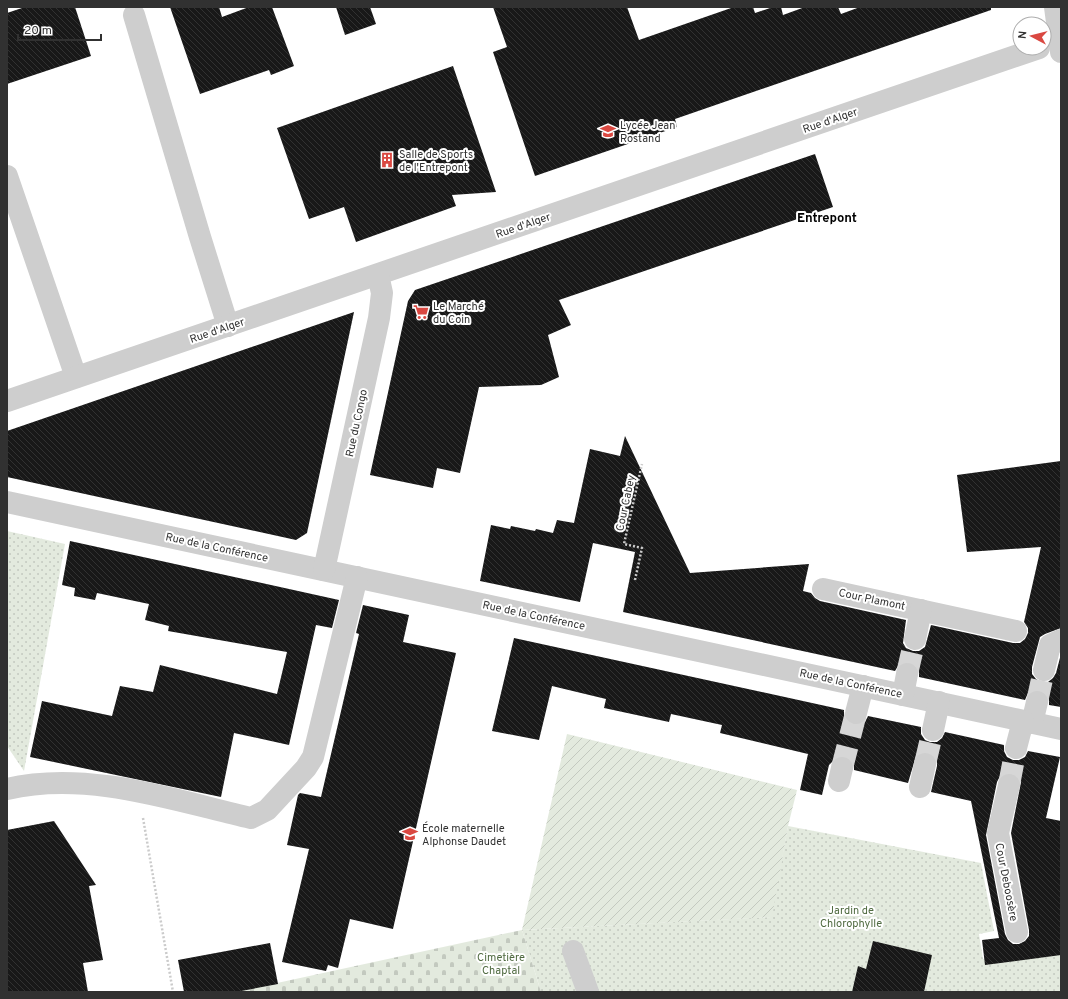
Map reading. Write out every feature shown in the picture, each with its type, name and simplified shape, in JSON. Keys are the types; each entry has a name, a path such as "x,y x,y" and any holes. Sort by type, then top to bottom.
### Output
{"street":[{"path":"1055,7 1056,45"},
{"path":"134,15 228,326"},
{"name":"Rue d'Alger","path":"7,401 1016,56"},
{"path":"7,176 76,377"},
{"name":"Rue du Congo","path":"324,570 380,318 382,293 378,275"},
{"name":"Rue de la Conférence","path":"7,502 863,686 905,684 939,702 1030,715 1061,729"},
{"path":"7,788 26,784 80,783 138,792 251,818 267,810 306,768 313,758 357,577"},
{"name":"Cour Plamont","path":"823,589 1016,630"},
{"name":"Cour Plamont","path":"915,639 921,610"},
{"path":"1044,670 1050,645 1061,640"},
{"path":"856,713 863,686"},
{"path":"933,730 939,702"},
{"path":"1016,748 1030,715"},
{"path":"920,787 925,764"},
{"name":"Cour Deboosère","path":"1009,785 998,833 1016,932"},
{"path":"574,952 588,992"}],"path":[{"name":"Cour Cabey","path":"635,580 642,548 624,544 642,464"},
{"path":"138,792 173,992"}],"green space":[{"path":"7,531 65,544 24,771 7,746"},
{"path":"567,734 797,790 788,826 772,917 522,930"},
{"name":"Jardin de Chlorophylle","path":"788,826 981,863 994,931 979,934 983,959 1061,948 1061,992 541,992 522,930 771,917"},
{"name":"Cimetière Chaptal","path":"522,930 541,992 235,992"}],"building":[{"path":"25,7 75,7 91,56 7,84 7,13"},
{"path":"170,7 219,7 222,17 249,7 272,7 294,66 271,75 269,70 200,94"},
{"path":"336,7 370,7 376,24 345,35"},
{"name":"Lycée Jean Rostand","path":"493,7 627,7 639,40 734,7 753,7 755,13 773,7 781,7 783,15 805,7 838,7 841,14 860,7 991,7 991,10 675,119 677,127 535,176 493,52 507,47"},
{"name":"Salle de Sports de l'Entrepont","path":"453,66 496,192 452,195 456,206 356,242 344,207 309,219 277,128"},
{"path":"815,154 833,207 559,300 571,325 548,335 559,377 541,385 479,387 460,473 437,468 433,488 370,475 408,301 415,290"},
{"path":"354,312 307,533 296,540 7,477 7,431"},
{"path":"625,436 690,573 809,564 803,591 811,593 820,601 906,620 903,643 906,648 913,651 919,651 925,647 931,625 1013,643 1020,643 1025,639 1028,633 1028,628 1024,622 1041,547 967,552 957,475 1061,461 1061,628 1040,637 1032,667 1032,674 1041,682 1048,682 1056,673 1061,654 1061,707 1049,705 1049,699 1046,693 1040,690 1033,690 1028,693 1025,700 919,677 919,670 915,664 910,662 903,662 895,671 623,612 635,552 593,543 580,602 480,581 491,525 510,529 511,526 535,531 536,529 553,533 557,520 574,523 590,449 620,456"},
{"path":"70,541 339,600 332,628 316,625 289,745 234,733 221,797 30,757 42,701 112,716 120,686 153,692 160,665 277,694 287,652 168,631 169,626 145,620 149,604 97,593 95,600 74,596 75,588 62,585"},
{"path":"363,605 409,615 403,642 456,653 393,929 350,919 338,968 328,965 326,971 282,962 309,849 287,845 298,795 300,793 321,797 359,634 356,633"},
{"path":"514,638 844,710 844,716 847,722 853,725 859,725 865,722 868,716 921,727 921,734 925,740 930,742 937,742 942,738 945,732 1004,745 1004,751 1007,757 1013,760 1019,760 1025,757 1028,751 1060,757 1046,818 1061,821 1061,955 985,965 982,940 999,938 971,801 931,792 937,760 933,755 927,752 922,752 916,756 908,783 854,770 854,764 850,759 844,756 838,756 829,765 822,795 800,790 808,754 720,733 722,725 671,714 669,722 604,708 606,699 552,686 539,740 492,731","holes":["1006,773 1012,773 1017,776 1021,782 1011,833 1029,930 1029,936 1025,941 1019,944 1013,944 1008,940 1005,934 986,835 997,782 1000,776"]},
{"path":"54,821 96,885 89,886 103,960 83,963 88,992 7,992 7,830"},
{"path":"873,941 932,955 924,992 852,992 858,966 866,969"},
{"path":"270,943 278,984 236,992 184,992 178,960"}],"tunnel":[{"path":"907,674 915,639"},
{"path":"1037,702 1044,670"},
{"path":"842,768 856,713"},
{"path":"925,764 933,730"},
{"path":"1009,785 1016,748"}],"place":[{"name":"Lycée Jean Rostand","path":"608,131"},
{"name":"Salle de Sports de l'Entrepont","path":"387,160"},
{"name":"Le Marché du Coin","path":"421,312"},
{"name":"École maternelle Alphonse Daudet","path":"410,834"}],"district":[{"name":"Entrepont","path":"827,217"}]}
